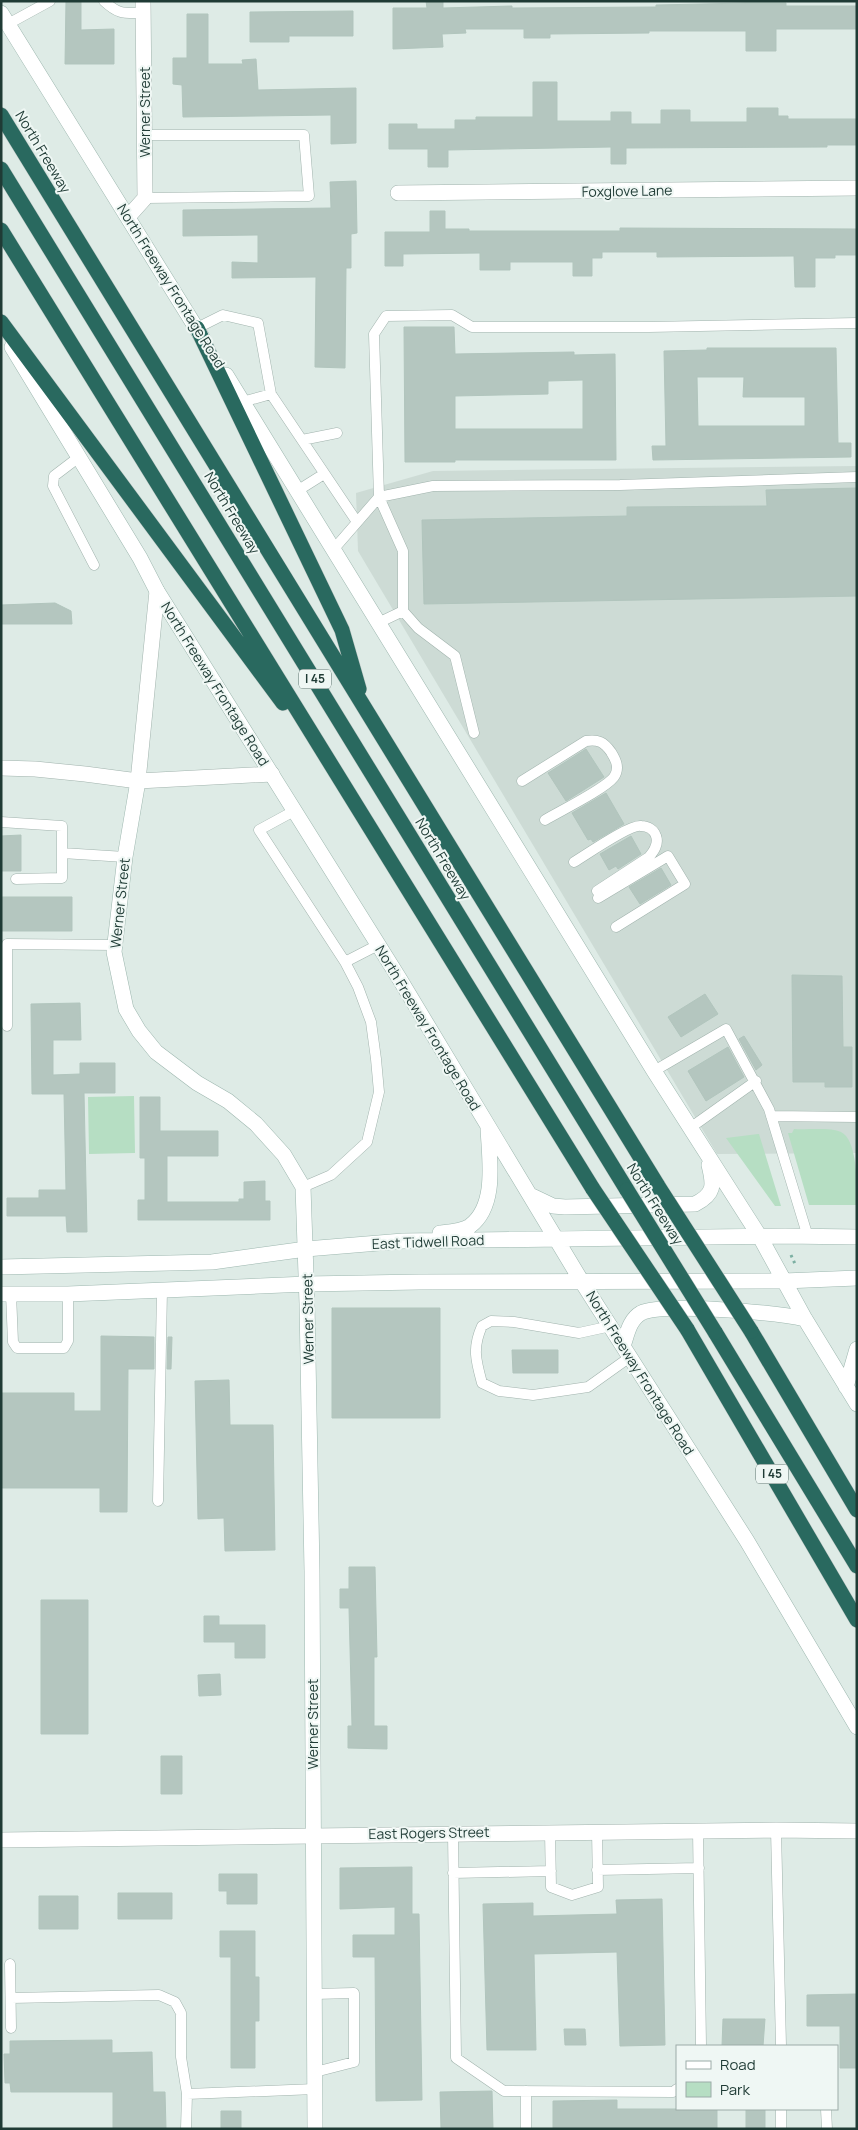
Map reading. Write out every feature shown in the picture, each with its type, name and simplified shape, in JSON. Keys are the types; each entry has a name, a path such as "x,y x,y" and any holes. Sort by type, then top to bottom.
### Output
{"highway":[{"name":"North Freeway","path":"1,115 658,1186 751,1331 857,1510"},
{"name":"North Freeway","path":"1,169 857,1566"},
{"name":"I 45","path":"1,230 593,1189 687,1329 857,1620"},
{"path":"1,322 74,418 349,793"},
{"path":"197,328 342,630 364,708"}],"main road":[{"name":"Werner Street","path":"143,7 146,135 145,198"},
{"name":"North Freeway Frontage Road","path":"5,18 654,1071 760,1237 805,1319 857,1404"},
{"name":"Foxglove Lane","path":"398,193 857,188"},
{"path":"128,217 145,198"},
{"name":"North Freeway Frontage Road","path":"1,329 140,558 157,591 378,945 532,1196 582,1282 747,1540 857,1727"},
{"name":"Werner Street","path":"157,591 138,782 125,857 115,945 118,977 126,1009 138,1031 156,1052 176,1068 228,1101 256,1124 284,1155 303,1187 307,1284 312,1571 315,2129"},
{"path":"1,768 55,771 138,782 272,774"},
{"path":"403,1241 469,1228 479,1218 485,1206 489,1188 488,1127"},
{"path":"532,1196 553,1206 565,1208 695,1204 706,1199 712,1189 713,1180 705,1153"},
{"name":"East Tidwell Road","path":"1,1267 212,1262 306,1249 403,1241 557,1238 857,1237"},
{"path":"119,1265 119,1292"},
{"path":"6,1294 68,1294 307,1284 784,1281 857,1278"},
{"path":"626,1351 630,1324 640,1314 660,1308 771,1313 805,1319"},
{"path":"846,1387 857,1349"},
{"name":"East Rogers Street","path":"1,1840 313,1834 698,1830 857,1831"}],"lane":[{"path":"104,1 120,14 143,7"},
{"path":"5,18 44,3"},
{"path":"145,198 309,196 304,135 146,135"},
{"path":"197,328 222,315 258,323 271,394 356,522"},
{"path":"474,733 455,656 418,628 403,611 403,551 379,497 374,334 386,316 452,315 472,327 649,327 857,323"},
{"path":"242,402 271,394"},
{"path":"302,440 337,433"},
{"path":"79,457 54,476 53,486 94,565"},
{"path":"297,491 324,474"},
{"path":"333,550 379,497 434,486 620,486 857,477"},
{"path":"378,623 403,611"},
{"path":"522,781 586,741 596,739 605,744 616,759 618,766 614,777 595,791 545,820"},
{"path":"294,811 259,830 345,962 358,988 371,1022 379,1092 367,1142 331,1175 303,1187"},
{"path":"1,822 62,826 62,878 16,879"},
{"path":"574,862 629,829 640,825 651,829 657,837 656,849 649,857 596,896 668,856 685,884 616,926"},
{"path":"62,853 125,857"},
{"path":"7,1026 8,944 115,945"},
{"path":"345,962 378,945"},
{"path":"654,1071 726,1029 756,1081 771,1116 808,1237"},
{"path":"690,1128 756,1081"},
{"path":"771,1116 857,1117"},
{"path":"158,1501 162,1290"},
{"path":"6,1294 13,1342 17,1348 64,1348 68,1341 68,1294"},
{"path":"611,1326 579,1333 522,1323 490,1321 482,1326 476,1340 476,1359 482,1384 500,1391 533,1395 588,1387 626,1351"},
{"path":"698,1830 701,2045"},
{"path":"776,1830 780,2045"},
{"path":"550,1832 551,1887 572,1895 598,1888 597,1832"},
{"path":"453,1833 456,2058 504,2091 673,2092 676,2090"},
{"path":"597,1870 699,1868"},
{"path":"453,1873 551,1871"},
{"path":"10,1964 11,2028"},
{"path":"314,1994 354,1993 354,2062 315,2072"},
{"path":"11,1998 159,1995 175,2002 181,2013 181,2057 187,2094 186,2129"},
{"path":"187,2094 315,2089"},
{"path":"526,2091 526,2129"},
{"path":"781,2110 781,2129"},
{"path":"826,2110 827,2129"}],"path":[{"path":"791,1255 795,1264"}],"shaded area":[{"path":"857,466 857,1153 717,1154 358,551 356,493 433,471"}],"green space":[{"path":"134,1096 135,1153 89,1154 88,1097"},
{"path":"794,1129 837,1130 847,1137 854,1154 857,1205 809,1205 788,1133 792,1133"},
{"path":"759,1134 781,1206 775,1206 726,1138"}],"building":[{"path":"66,1 81,1 81,30 114,29 114,64 65,64"},
{"path":"426,1 443,1 443,8 512,6 512,8 656,7 656,5 746,3 786,3 786,6 857,6 857,29 776,29 776,51 746,51 746,31 550,34 550,38 524,38 524,29 465,29 466,33 442,34 443,47 393,49 393,8 427,8"},
{"path":"353,11 353,36 289,36 289,42 250,42 250,12"},
{"path":"187,14 208,14 208,64 243,64 242,60 256,59 258,90 356,88 356,143 331,144 331,115 183,117 182,85 173,84 173,58 187,58"},
{"path":"533,82 557,82 557,121 611,121 611,112 631,112 631,124 661,124 661,110 690,110 690,122 747,122 747,108 778,108 778,116 788,116 788,119 857,119 857,145 827,145 827,147 626,148 626,164 611,164 611,147 448,150 448,167 428,167 428,149 389,149 389,124 417,124 417,129 455,129 455,120 476,120 476,117 533,117"},
{"path":"356,181 357,233 351,234 351,268 346,268 345,368 315,367 316,277 232,278 232,262 258,263 258,235 183,236 183,210 331,208 330,182"},
{"path":"430,211 445,211 445,229 469,229 469,231 620,231 620,228 857,229 857,255 835,255 835,258 815,258 815,287 795,287 794,256 657,257 657,252 602,252 602,258 592,258 592,276 573,276 573,262 510,262 510,270 480,270 480,253 403,254 403,266 385,266 385,232 430,232"},
{"path":"404,327 454,327 455,354 574,352 574,355 615,354 616,460 455,460 455,462 405,462","holes":["583,380 583,429 455,429 455,396 548,394 548,381"]},
{"path":"707,348 836,348 838,443 851,443 851,457 653,460 652,446 666,446 664,351 707,350","holes":["697,377 744,377 743,397 805,397 805,426 698,426"]},
{"path":"857,488 857,596 424,604 422,520 627,516 627,507 767,506 766,490"},
{"path":"55,603 71,611 72,624 1,624 1,605"},
{"path":"586,749 604,777 566,801 548,773"},
{"path":"606,793 624,824 593,842 591,839 588,840 572,813"},
{"path":"21,835 21,871 1,871 1,836"},
{"path":"631,836 641,854 618,869 616,866 609,870 600,854"},
{"path":"661,868 671,885 640,904 629,887"},
{"path":"1,897 72,897 72,931 1,931"},
{"path":"792,975 842,976 843,1047 852,1047 852,1087 825,1087 825,1082 793,1082"},
{"path":"705,994 718,1014 681,1037 668,1017"},
{"path":"80,1003 81,1040 53,1040 53,1075 80,1074 80,1063 115,1063 115,1093 84,1093 87,1232 67,1232 66,1216 7,1216 7,1198 39,1198 39,1190 66,1190 64,1094 32,1094 31,1004"},
{"path":"744,1036 762,1065 756,1070 739,1039"},
{"path":"728,1047 744,1077 706,1101 688,1071"},
{"path":"140,1097 160,1097 160,1131 218,1131 218,1156 167,1156 167,1202 239,1202 239,1199 244,1199 244,1182 265,1181 265,1201 270,1201 270,1220 138,1220 138,1200 145,1200 145,1158 140,1158"},
{"path":"332,1308 440,1308 440,1418 332,1418"},
{"path":"101,1336 154,1337 154,1369 128,1369 127,1512 100,1512 100,1488 1,1488 1,1393 74,1393 74,1411 101,1411"},
{"path":"168,1337 172,1337 171,1369 167,1369"},
{"path":"512,1350 558,1350 558,1373 513,1373"},
{"path":"229,1380 230,1425 273,1425 275,1550 225,1551 224,1518 198,1519 195,1381"},
{"path":"349,1567 375,1567 377,1657 374,1657 374,1726 387,1726 387,1749 348,1748 348,1726 352,1726 349,1608 340,1608 340,1589 349,1589"},
{"path":"41,1600 88,1600 88,1734 41,1734"},
{"path":"204,1616 219,1616 219,1625 265,1625 265,1658 235,1658 235,1642 204,1642"},
{"path":"220,1674 221,1695 199,1696 198,1675"},
{"path":"161,1756 182,1756 182,1794 161,1794"},
{"path":"412,1867 412,1914 419,1914 422,2100 376,2101 375,1957 353,1957 353,1935 395,1935 395,1907 340,1909 340,1868"},
{"path":"219,1874 257,1874 257,1904 227,1904 227,1891 219,1891"},
{"path":"118,1893 172,1893 172,1919 118,1919"},
{"path":"39,1896 78,1896 78,1929 39,1929"},
{"path":"662,1899 665,2045 620,2046 617,1952 534,1954 536,2050 487,2050 483,1904 533,1903 533,1916 617,1914 616,1900"},
{"path":"220,1931 255,1931 255,1977 259,1977 259,2021 255,2021 255,2068 231,2068 231,1957 220,1957"},
{"path":"857,1994 857,2068 840,2068 840,2026 807,2026 807,1995"},
{"path":"723,2019 765,2019 763,2045 722,2045"},
{"path":"564,2029 585,2029 586,2045 565,2045"},
{"path":"112,2040 112,2053 152,2052 153,2092 165,2092 166,2129 113,2129 113,2092 11,2092 10,2083 5,2083 4,2054 10,2054 10,2041"},
{"path":"492,2091 493,2129 441,2129 440,2092"},
{"path":"617,2100 617,2109 717,2110 717,2129 553,2129 553,2101"},
{"path":"746,2110 765,2110 765,2129 746,2129"},
{"path":"221,2111 241,2111 241,2129 221,2129"}]}
